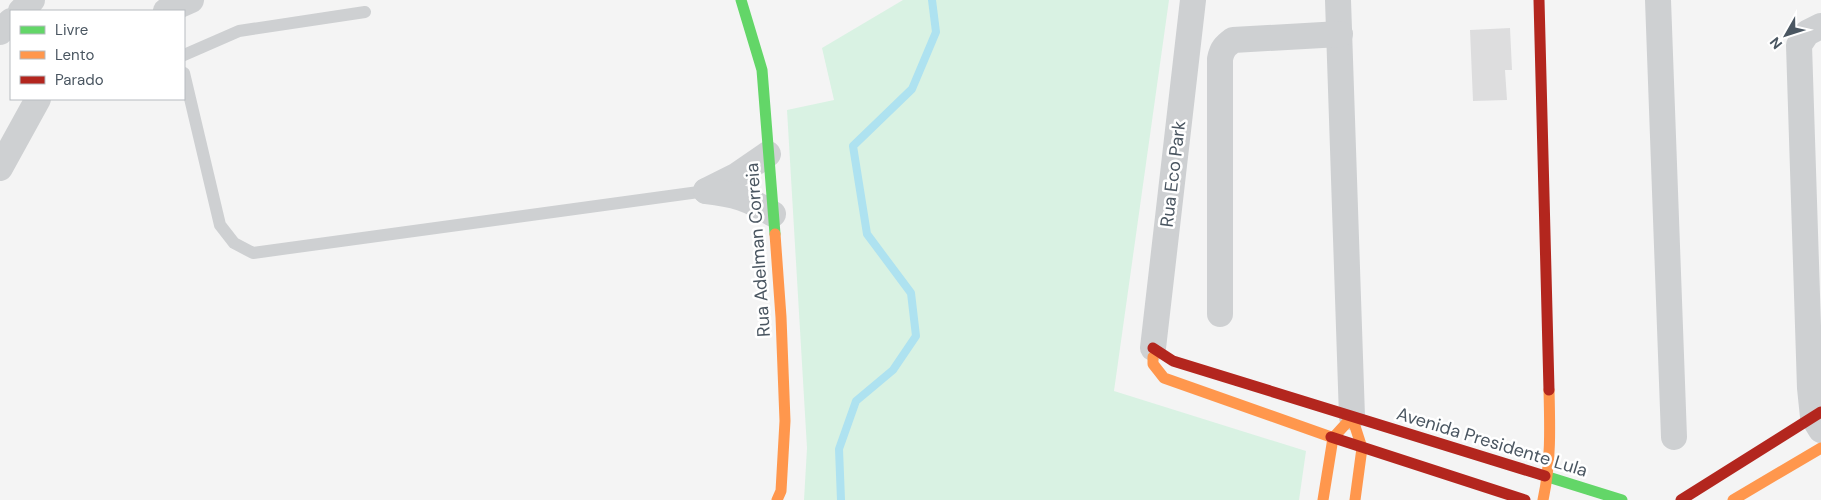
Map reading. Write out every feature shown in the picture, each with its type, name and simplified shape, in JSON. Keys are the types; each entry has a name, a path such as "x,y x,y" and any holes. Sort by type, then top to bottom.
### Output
{"street":[{"name":"Rua Adelman Correia","path":"741,0 762,70 781,317 785,421 781,491 777,500"},
{"name":"Rua Eco Park","path":"1153,348 1193,0"},
{"path":"1338,0 1352,417 1362,448 1355,500"},
{"path":"1539,0 1550,446 1548,476 1543,500"},
{"path":"1658,0 1674,437"},
{"path":"0,32 10,22"},
{"path":"1682,500 1818,420 1810,388 1799,45 1807,33 1821,26"},
{"path":"1220,314 1220,59 1224,46 1233,40 1340,34"},
{"path":"0,168 37,100"},
{"path":"706,191 736,176 768,154"},
{"path":"706,191 737,195 754,202 773,214"},
{"path":"1153,348 1153,364 1164,378 1362,448 1525,500"},
{"name":"Avenida Presidente Lula","path":"1153,348 1172,361 1622,500"},
{"path":"1322,500 1333,438 1352,417"},
{"path":"1733,500 1821,448"}],"lane":[{"path":"185,55 239,31 365,12"},
{"path":"185,76 220,225 234,243 253,252 706,191"}],"green space":[{"path":"903,0 1169,0 1114,391 1306,451 1299,500 804,500 807,448 787,110 834,100 822,48"}],"building":[{"path":"1510,28 1512,70 1505,70 1507,100 1473,101 1470,30"}],"waterway":[{"path":"841,500 839,449 856,401 893,370 916,336 911,293 867,234 853,146 912,89 936,32 932,0"}],"traffic: fast":[{"path":"741,0 762,70 775,234"},
{"path":"1545,476 1622,500"}],"traffic: slow":[{"path":"775,234 781,317 785,421 781,491 777,500"},
{"path":"1153,357 1153,364 1164,378 1331,437"},
{"path":"1543,500 1549,459 1549,390"},
{"path":"1323,500 1333,438 1352,417 1362,448 1355,500"},
{"path":"1733,500 1821,448"}],"traffic: jam":[{"path":"1539,0 1549,390"},
{"path":"1153,348 1173,361 1545,476"},
{"path":"1681,500 1821,412"},
{"path":"1331,437 1525,500"}]}
